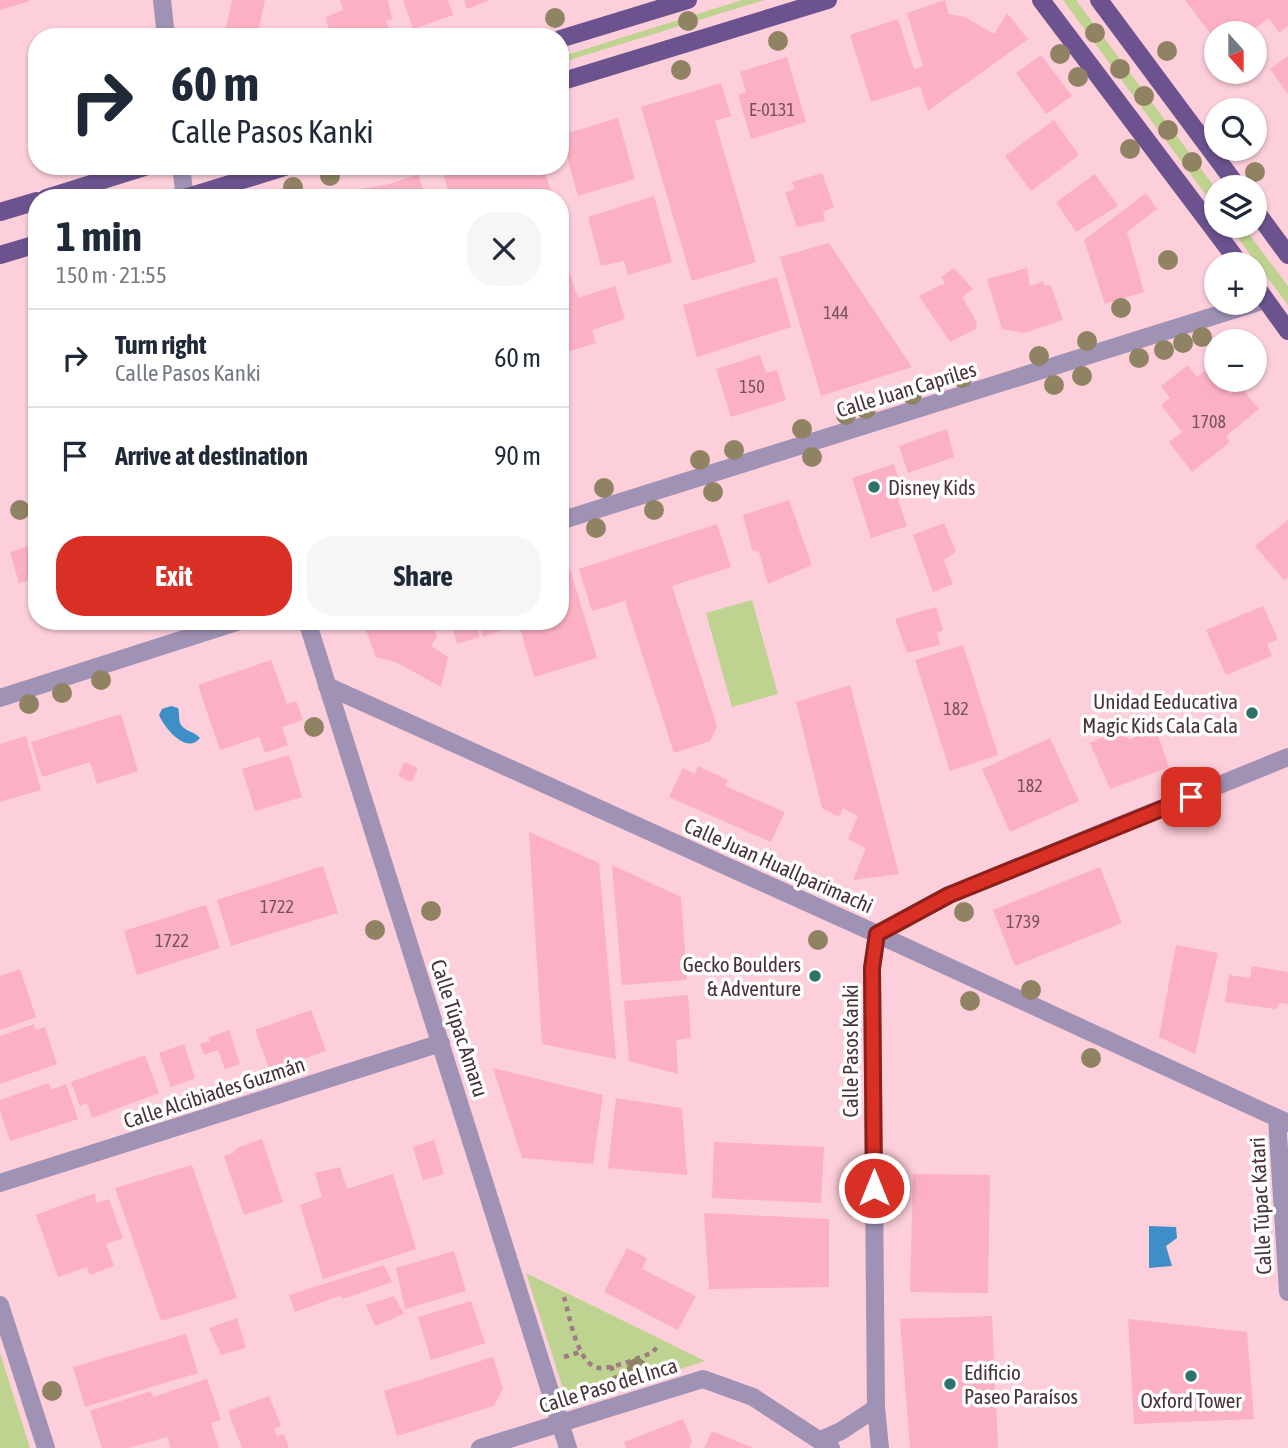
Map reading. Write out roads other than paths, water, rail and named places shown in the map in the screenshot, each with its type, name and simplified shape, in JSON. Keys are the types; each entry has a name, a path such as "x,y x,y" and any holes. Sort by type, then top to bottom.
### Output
{"main road":[{"path":"569,36 688,0"},
{"path":"569,79 828,0"},
{"path":"1041,0 1231,252"},
{"path":"1104,4 1229,175"},
{"path":"75,189 119,175"},
{"path":"214,189 259,175"},
{"path":"0,212 28,204"},
{"path":"1267,226 1288,255"},
{"path":"0,255 28,247"},
{"path":"1267,302 1288,331"}],"street":[{"path":"162,0 165,28"},
{"name":"Calle Juan Capriles","path":"569,518 1204,311"},
{"path":"0,698 212,630"},
{"name":"Calle Túpac Amaru","path":"310,630 568,1448"},
{"name":"Calle Juan Huallparimachi","path":"327,686 1283,1120"},
{"path":"877,934 949,895 1288,757"},
{"name":"Calle Pasos Kanki","path":"877,934 872,968 876,1408 880,1448"},
{"name":"Calle Alcibiades Guzmán","path":"0,1183 441,1043"},
{"name":"Calle Túpac Katari","path":"1283,1120 1288,1292"},
{"path":"0,1305 46,1448"},
{"name":"Calle Paso del Inca","path":"480,1448 703,1379 753,1398 826,1444 876,1408"}],"water":[{"path":"171,706 178,708 181,725 200,738 195,742 183,742 171,733 162,721 159,715 162,709"},
{"path":"1149,1226 1176,1227 1177,1238 1166,1246 1172,1266 1149,1268"}],"place":[{"name":"Disney Kids","path":"874,487"},
{"name":"Unidad Eeducativa Magic Kids Cala Cala","path":"1252,713"},
{"name":"Gecko Boulders & Adventure","path":"815,976"},
{"name":"Oxford Tower","path":"1191,1376"},
{"name":"Edificio Paseo Paraísos","path":"950,1384"}]}
